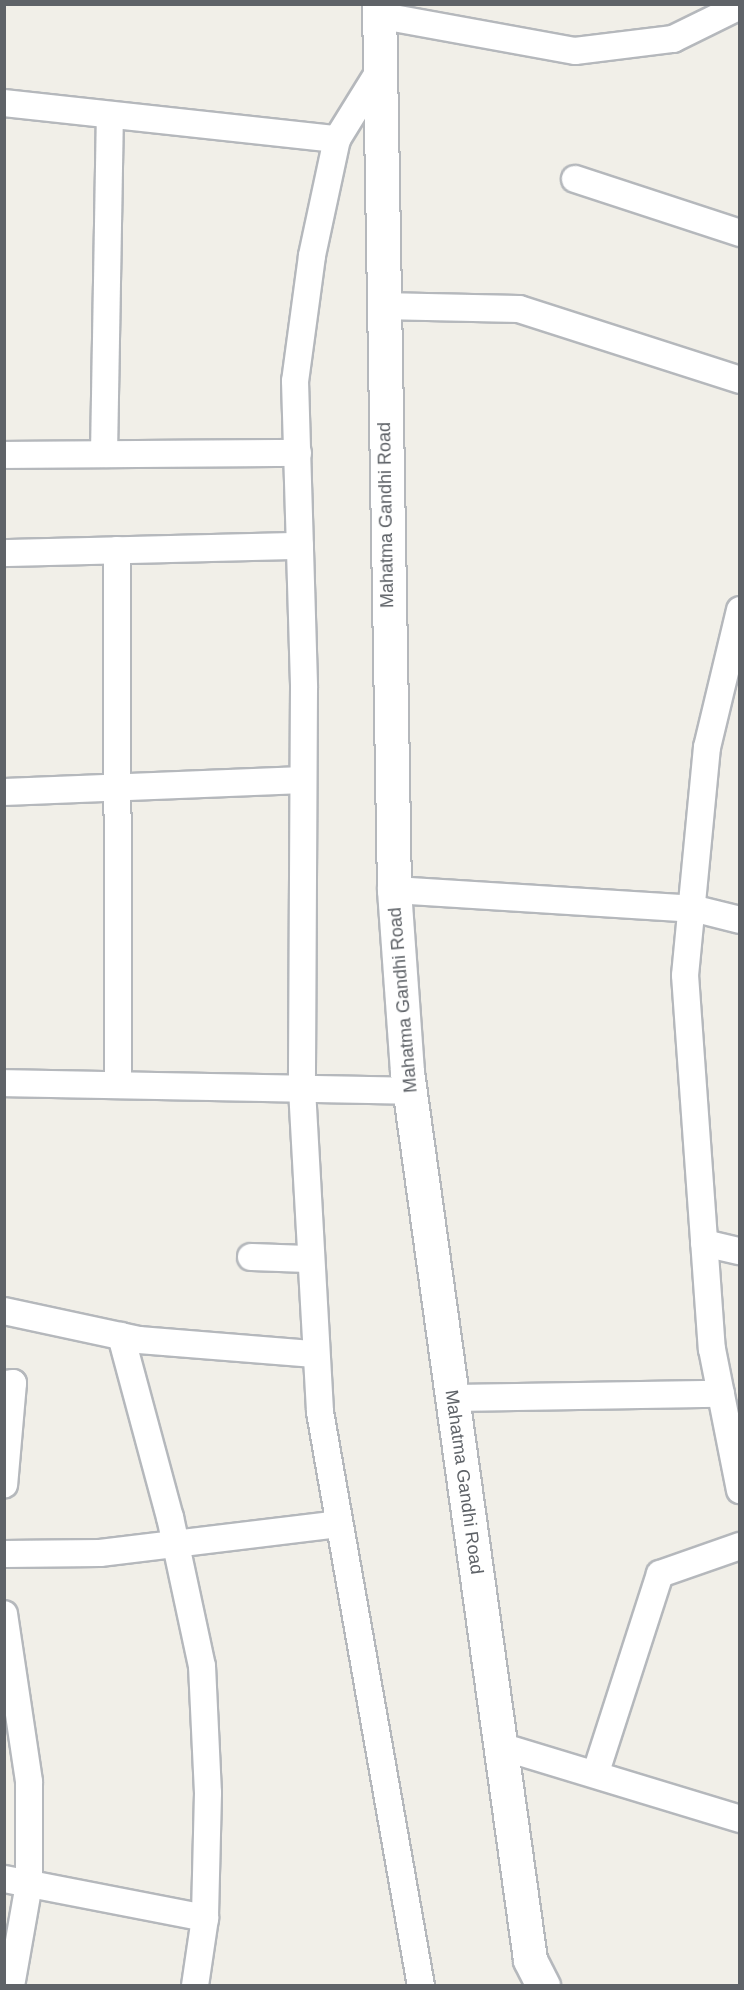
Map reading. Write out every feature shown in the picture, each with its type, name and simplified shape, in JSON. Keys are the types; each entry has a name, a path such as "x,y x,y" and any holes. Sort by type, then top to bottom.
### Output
{"street":[{"path":"378,10 575,51 673,39 736,7"},
{"name":"Mahatma Gandhi Road","path":"378,10 381,306 394,890 409,1091 530,1960 543,1986"},
{"path":"378,73 337,139 312,256 295,381 303,780 302,1089 314,1354 338,1524 421,1986"},
{"path":"4,103 110,118 337,139"},
{"path":"104,454 110,118"},
{"path":"576,179 740,233"},
{"path":"381,306 519,309 740,380"},
{"path":"4,455 297,453"},
{"path":"4,553 300,546"},
{"path":"117,550 118,1085"},
{"path":"740,610 707,747 696,909 686,975 711,1349 740,1490"},
{"path":"4,792 303,780"},
{"path":"394,890 696,909 740,920"},
{"path":"4,1083 409,1091"},
{"path":"704,1242 740,1251"},
{"path":"251,1257 308,1258"},
{"path":"4,1311 121,1336 314,1354"},
{"path":"121,1336 176,1544 202,1666 208,1792 205,1918 195,1986"},
{"path":"4,1384 14,1383 4,1485"},
{"path":"452,1398 721,1394"},
{"path":"4,1554 100,1553 338,1524"},
{"path":"596,1772 660,1574 740,1546"},
{"path":"4,1614 10,1697 29,1782 29,1884 11,1986"},
{"path":"500,1746 596,1772 740,1819"},
{"path":"4,1879 205,1918"}]}
